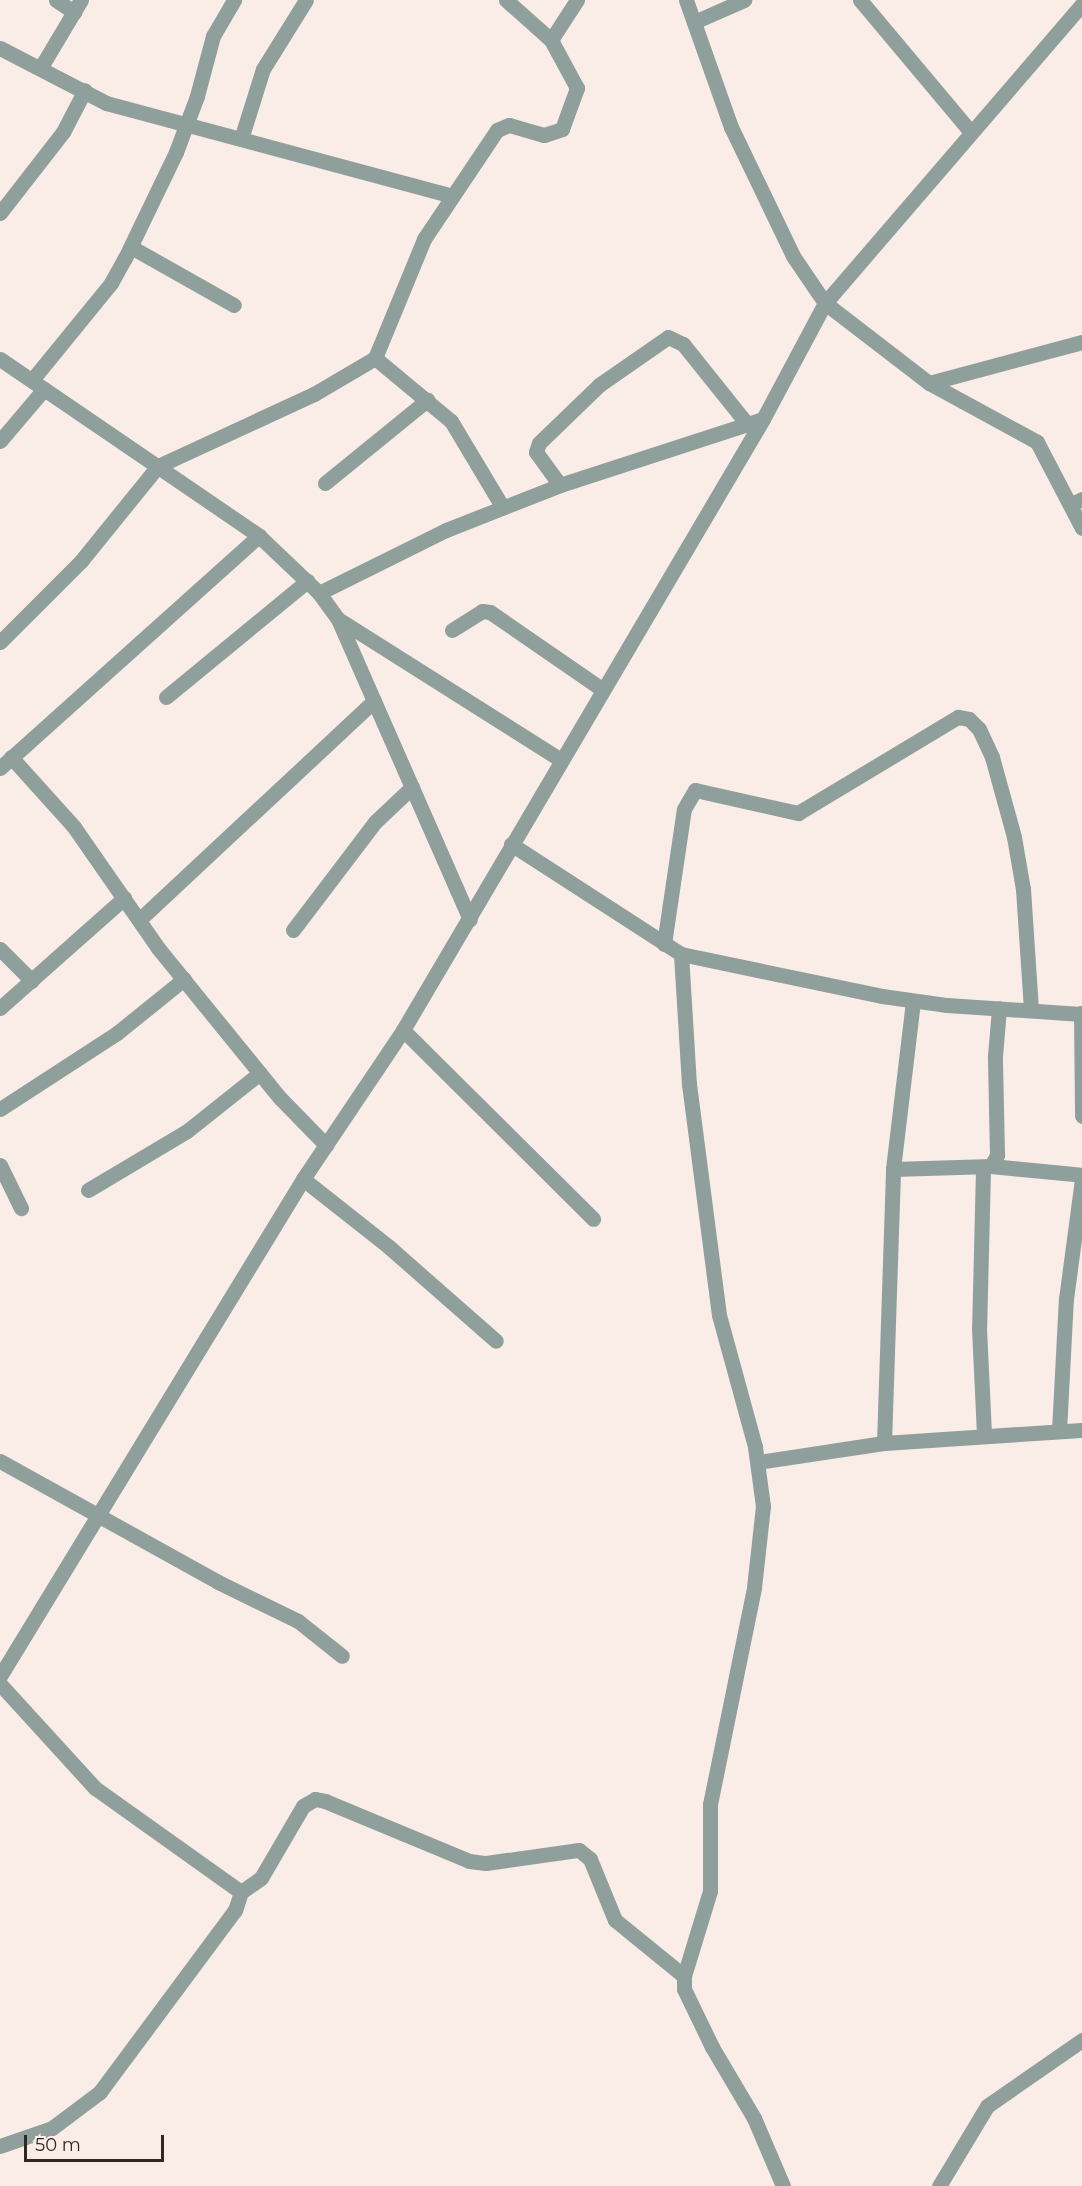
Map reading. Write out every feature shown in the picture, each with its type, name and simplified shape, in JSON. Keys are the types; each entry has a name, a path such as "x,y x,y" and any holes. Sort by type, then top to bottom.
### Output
{"street":[{"path":"40,68 78,6 56,0"},
{"path":"0,441 111,283 187,123 213,36 234,0"},
{"path":"241,139 263,69 306,0"},
{"path":"0,642 81,561 158,466 314,394 375,358 424,239 502,125 544,135 562,129 577,88 551,40 506,0"},
{"path":"551,40 577,0"},
{"path":"686,0 730,127 793,256 825,303 929,383 1037,442 1076,502 1082,528"},
{"path":"694,22 744,0"},
{"path":"860,0 970,131"},
{"path":"0,1676 95,1514 303,1179 403,1030 470,919 511,844 763,419 825,303 970,131 1082,4"},
{"path":"0,48 85,90 106,104 187,123 452,196"},
{"path":"0,213 63,132 85,90"},
{"path":"130,247 234,305"},
{"path":"560,485 537,452 539,443 599,385 668,337 683,344 747,424"},
{"path":"929,383 1082,342"},
{"path":"375,358 451,421 503,508"},
{"path":"0,359 259,536 319,593 338,620 470,919"},
{"path":"325,483 351,458 427,400"},
{"path":"319,593 446,530 560,485 763,419"},
{"path":"259,536 5,762 74,827 139,920 184,979 260,1073 326,1145"},
{"path":"166,697 307,581"},
{"path":"452,630 482,611 490,612 603,690"},
{"path":"338,620 561,760"},
{"path":"139,920 374,701"},
{"path":"664,944 684,809 694,790 798,813 939,725 958,717 969,719 979,729 992,757 1014,837 1023,889 1031,1010"},
{"path":"293,930 368,831 412,787"},
{"path":"511,844 681,954 913,1000 1081,1014 1082,1116"},
{"path":"0,1008 124,898"},
{"path":"0,949 32,981"},
{"path":"681,954 688,1084 719,1315 758,1462 763,1506 754,1588 710,1805 710,1891 684,1976 690,2006 754,2118 783,2186"},
{"path":"0,1109 117,1034 184,979"},
{"path":"884,1443 893,1169 913,1000"},
{"path":"984,1436 978,1328 987,1167 997,1155 995,1056 999,1008"},
{"path":"403,1030 593,1219"},
{"path":"88,1190 187,1131 260,1073"},
{"path":"0,1165 21,1208"},
{"path":"893,1169 987,1167 1082,1177 1066,1299 1059,1431"},
{"path":"303,1179 389,1247 496,1341"},
{"path":"758,1462 884,1443 1082,1430"},
{"path":"0,1461 298,1621 342,1656"},
{"path":"0,1684 95,1788 241,1892"},
{"path":"241,1892 261,1878 303,1806 315,1799 325,1801 470,1861 486,1863 579,1850 590,1859 615,1920 684,1976"},
{"path":"0,2146 52,2128 100,2092 228,1920 241,1899 241,1892"},
{"path":"939,2186 987,2106 1082,2040"}]}
